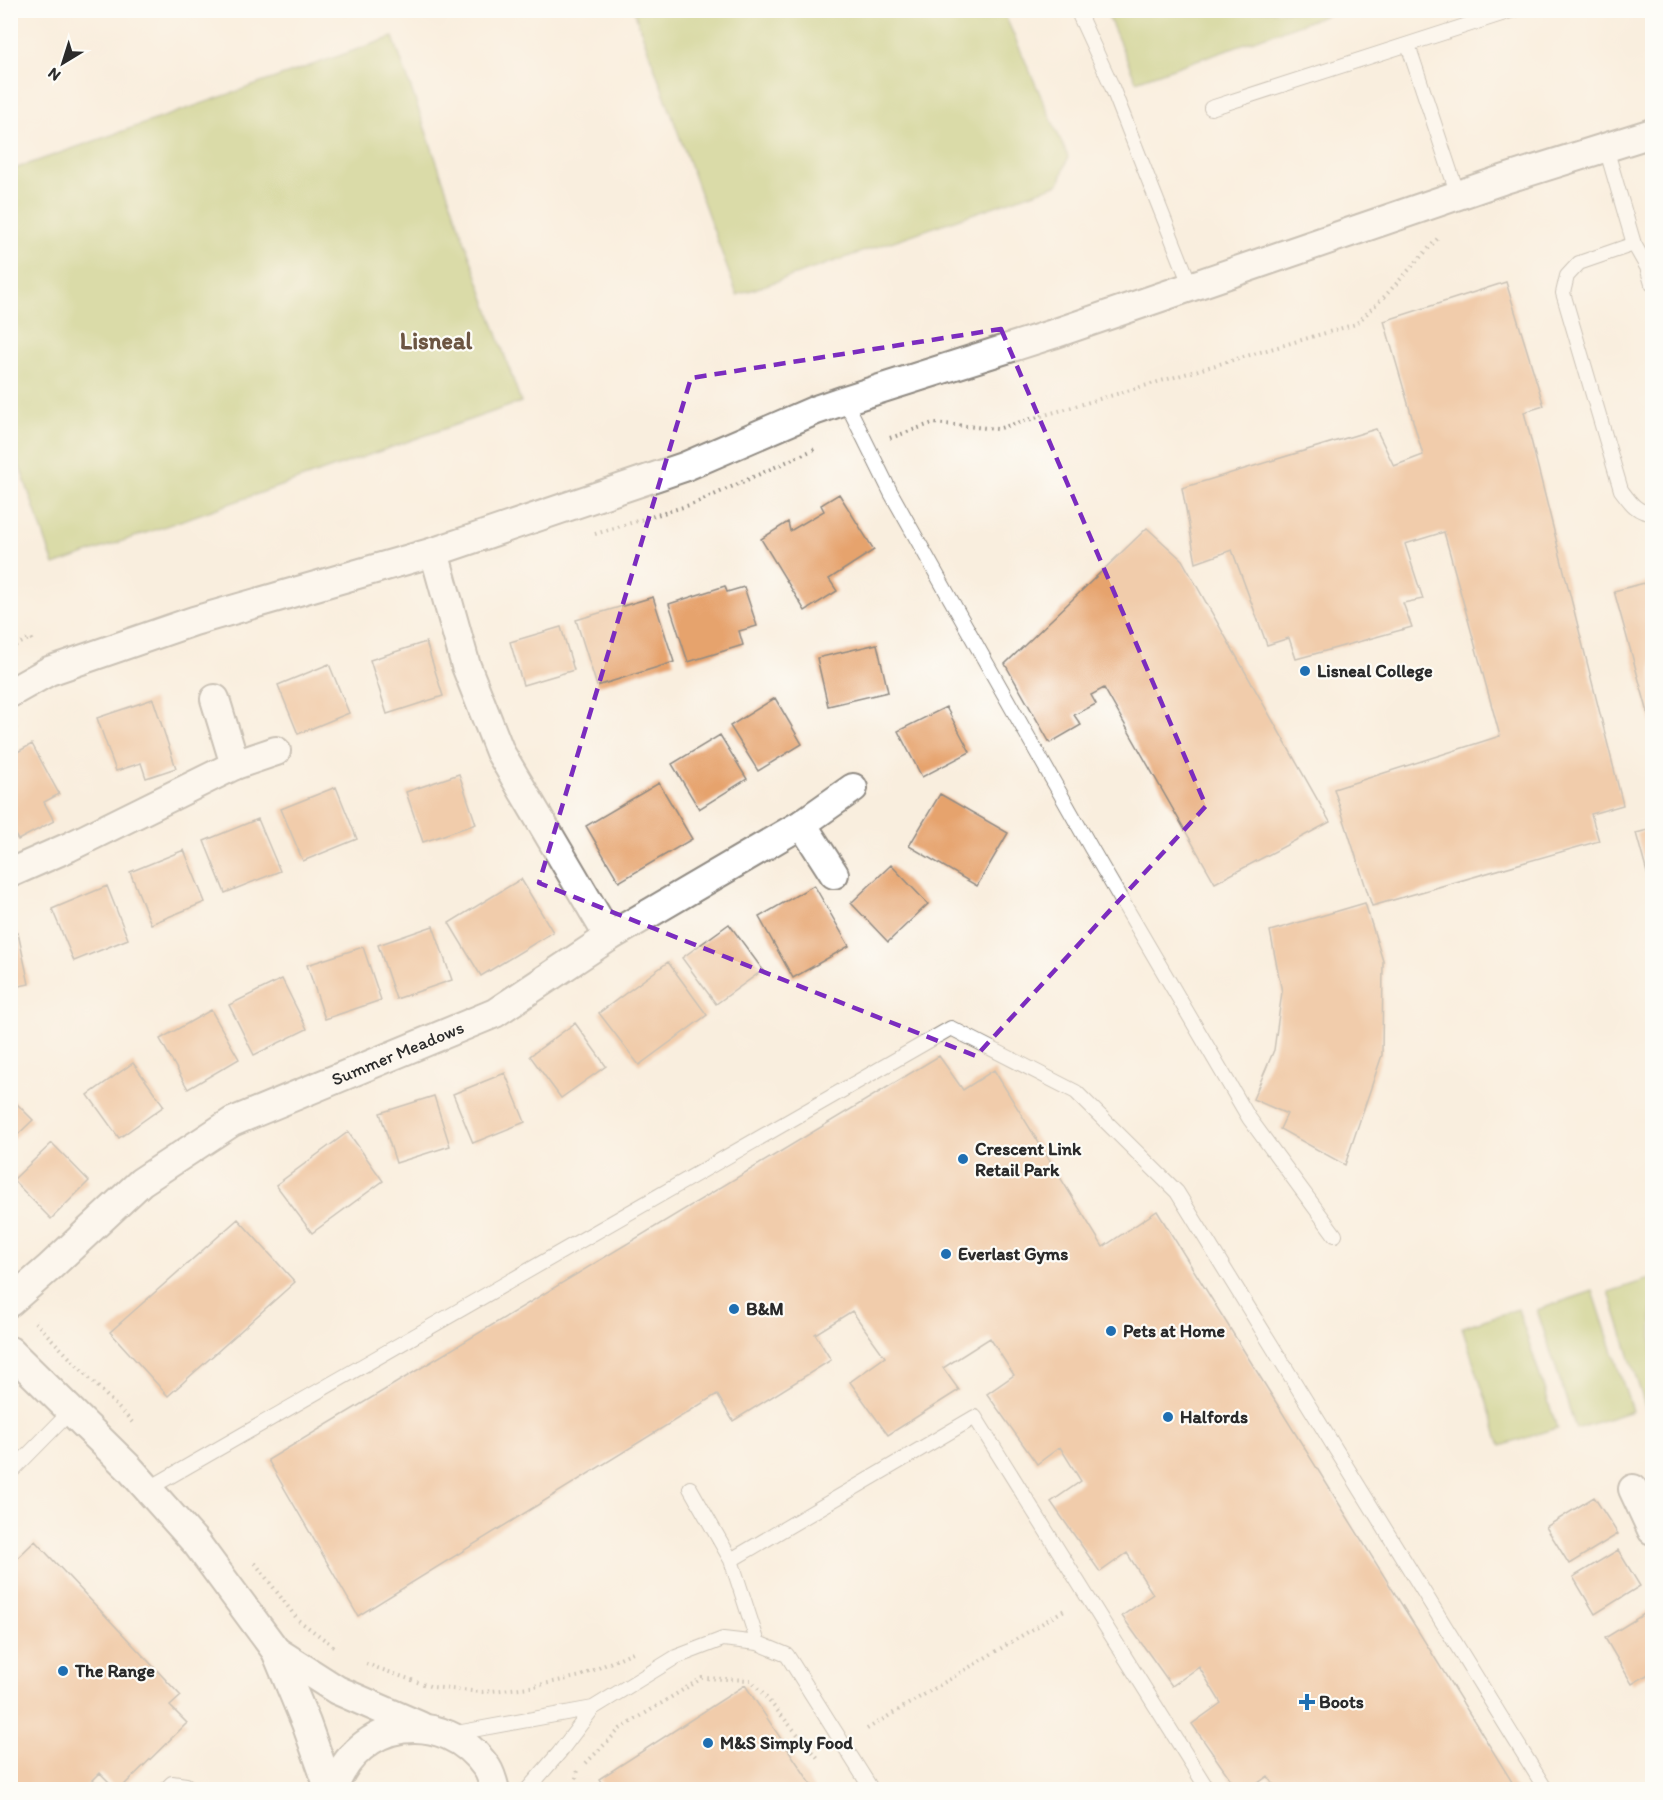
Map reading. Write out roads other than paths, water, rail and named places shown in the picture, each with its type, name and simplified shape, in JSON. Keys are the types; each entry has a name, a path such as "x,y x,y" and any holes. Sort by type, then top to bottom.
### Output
{"street":[{"path":"10,693 49,672 194,621 434,552 684,467 816,410 845,400 1053,334 1458,195 1653,132"},
{"path":"434,552 466,666 500,752 609,937"},
{"path":"215,699 235,765"},
{"path":"10,873 69,847 235,765 276,751"},
{"name":"Summer Meadows","path":"17,1296 141,1182 232,1122 495,1013 609,937 802,824 853,788"},
{"path":"802,824 834,874"},
{"path":"10,1351 130,1469 197,1544 276,1651 332,1790"},
{"path":"1633,1489 1653,1530"},
{"path":"276,1651 337,1690 435,1731 471,1749 488,1770 495,1790"},
{"path":"332,1790 338,1774 352,1755 371,1739 395,1729 435,1731"}],"lane":[{"path":"1077,10 1110,82 1191,287"},
{"path":"1211,108 1514,10"},
{"path":"1408,45 1458,195"},
{"path":"1606,148 1634,244 1647,267 1653,284"},
{"path":"1634,244 1579,263 1567,276 1563,292 1621,490 1632,505 1644,513 1653,513"},
{"path":"845,400 891,493 1091,848 1249,1118 1335,1235"},
{"path":"148,1489 951,1028 1076,1092 1177,1192 1546,1790"},
{"path":"10,1473 70,1412"},
{"path":"731,1560 975,1418 1208,1790"},
{"path":"690,1488 731,1560 758,1643"},
{"path":"527,1790 593,1708 676,1657 723,1639 758,1643 787,1655 872,1790"},
{"path":"435,1731 593,1708"},
{"path":"165,1790 172,1783 186,1785 192,1790"}],"place":[{"name":"Lisneal College","path":"1305,671"},
{"name":"Crescent Link Retail Park","path":"963,1159"},
{"name":"Everlast Gyms","path":"946,1254"},
{"name":"B&M","path":"734,1309"},
{"name":"Pets at Home","path":"1111,1331"},
{"name":"Halfords","path":"1168,1417"},
{"name":"The Range","path":"63,1671"},
{"name":"Boots","path":"1307,1702"},
{"name":"M&S Simply Food","path":"708,1743"}],"district":[{"name":"Lisneal","path":"436,341"}]}
